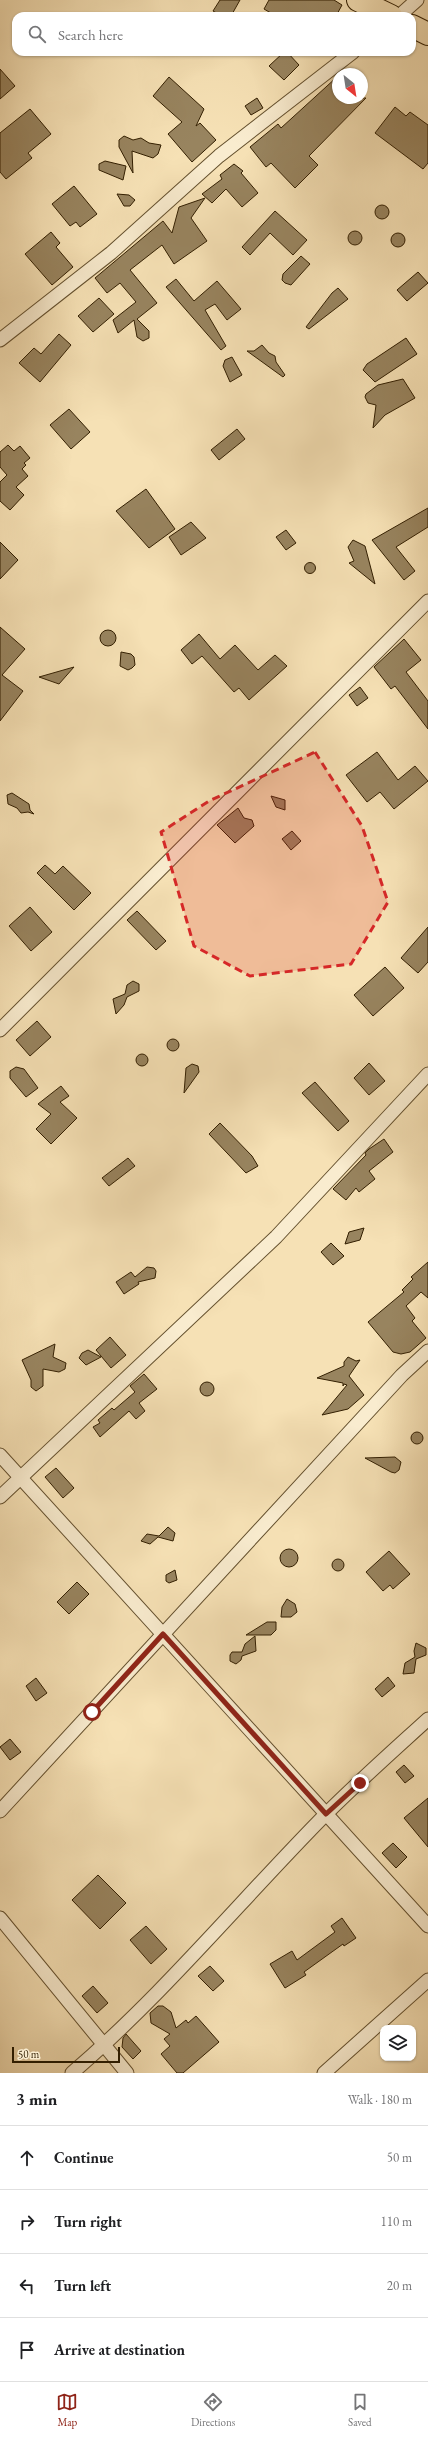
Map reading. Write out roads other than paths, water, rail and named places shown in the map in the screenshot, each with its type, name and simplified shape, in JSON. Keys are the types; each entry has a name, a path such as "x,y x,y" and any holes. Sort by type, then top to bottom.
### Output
{"highway":[{"path":"358,0 383,12"},
{"path":"416,28 428,34"}],"street":[{"path":"404,12 417,0"},
{"path":"0,340 111,253 219,156 348,56"},
{"path":"0,1030 428,601"},
{"path":"0,1497 276,1237 428,1074"},
{"path":"0,1811 402,1375 428,1351"},
{"path":"0,1455 428,1926"},
{"path":"72,2073 104,2046 218,1930 326,1814 428,1719"},
{"path":"0,1918 127,2073"},
{"path":"324,2073 428,1980"}]}
